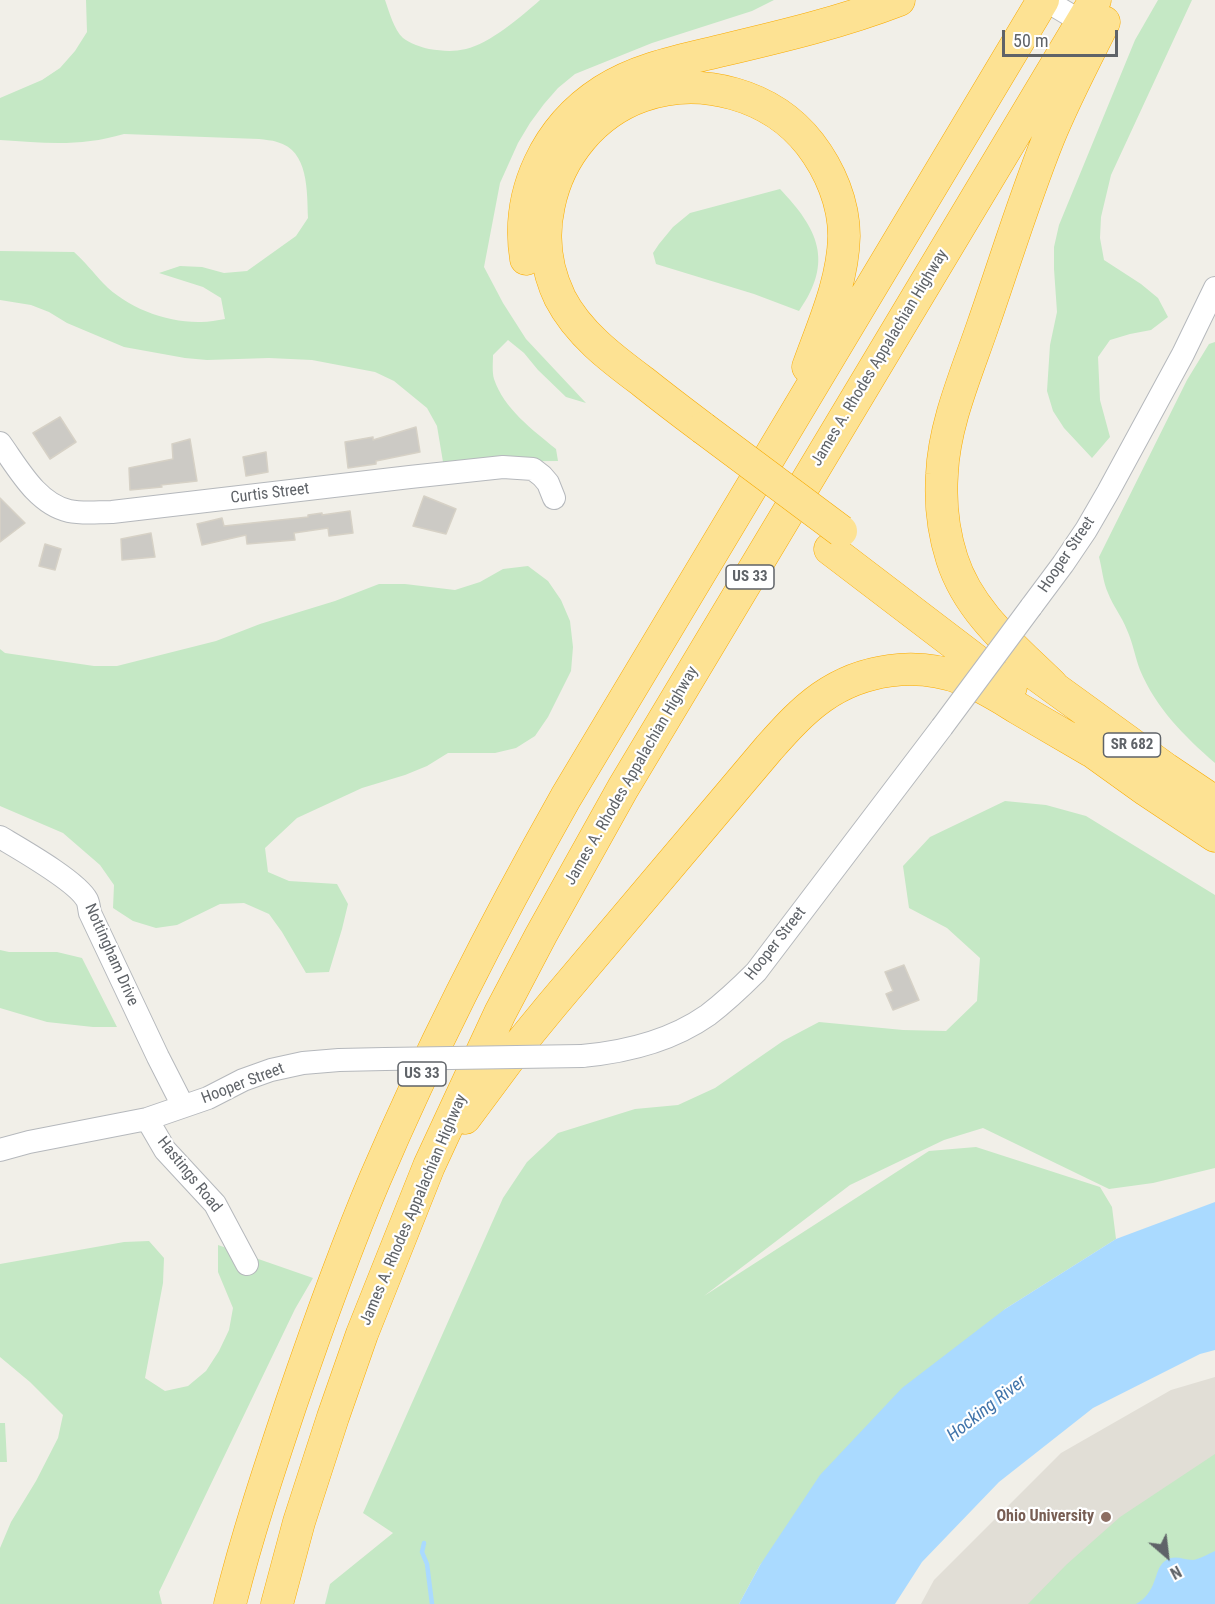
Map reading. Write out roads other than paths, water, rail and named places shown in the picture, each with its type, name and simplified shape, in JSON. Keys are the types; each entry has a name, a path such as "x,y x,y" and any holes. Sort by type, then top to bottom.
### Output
{"highway":[{"path":"899,0 830,24 671,63 634,75 604,90 576,111 557,132 540,159 530,186 524,216 524,249 529,277 541,307 557,333 600,376 698,437 836,540 1052,685"},
{"name":"US 33","path":"230,1604 265,1483 313,1341 374,1180 445,1024 524,871 566,797 1044,0"},
{"path":"1052,685 990,626 964,588 952,561 945,536 941,508 942,472 954,410 1033,179 1069,93 1114,0"},
{"name":"James A. Rhodes Appalachian Highway","path":"277,1604 299,1522 362,1334 429,1166 500,1013 552,914 618,797 1089,11"},
{"path":"698,437 594,342 575,321 560,298 550,272 546,248 546,220 551,193 560,169 573,147 591,127 615,109 642,96 673,89 706,88 738,94 760,104 785,119 804,137 821,159 833,182 841,207 844,234 842,262 835,289 784,433"},
{"path":"836,540 997,676 1091,751"},
{"path":"429,1166 520,1044 588,961 769,748 796,718 822,697 845,683 871,674 901,669 933,670 962,678 986,690 1091,751"},
{"name":"SR 682","path":"1052,685 1215,802"},
{"name":"SR 682","path":"1091,751 1215,836"}],"street":[{"path":"1044,0 1089,11"},
{"name":"Hooper Street","path":"0,1150 29,1142 147,1119 208,1098 243,1080 271,1070 303,1063 339,1060 582,1056 612,1053 642,1046 676,1033 706,1016 756,972 942,727 1080,538 1108,492 1183,354 1215,288"},
{"name":"Curtis Street","path":"0,443 34,489 57,507 78,512 112,512 503,467 533,469 548,483 554,498"},
{"name":"Nottingham Drive","path":"0,837 41,862 78,889 86,899 95,924 183,1106"},
{"name":"Hastings Road","path":"147,1119 165,1150 215,1204 247,1264"}],"water":[{"name":"Hocking River","path":"1215,1202 1215,1350 1200,1354 1093,1408 999,1482 922,1562 895,1604 739,1604 760,1565 820,1475 902,1388 1005,1309 1116,1239"},
{"path":"1215,1551 1215,1604 1136,1604 1149,1592 1159,1568 1165,1561 1175,1558 1193,1560"}],"waterway":[{"path":"424,1543 422,1552 427,1564 432,1604"}],"place":[{"name":"Ohio University","path":"1106,1517"}]}
